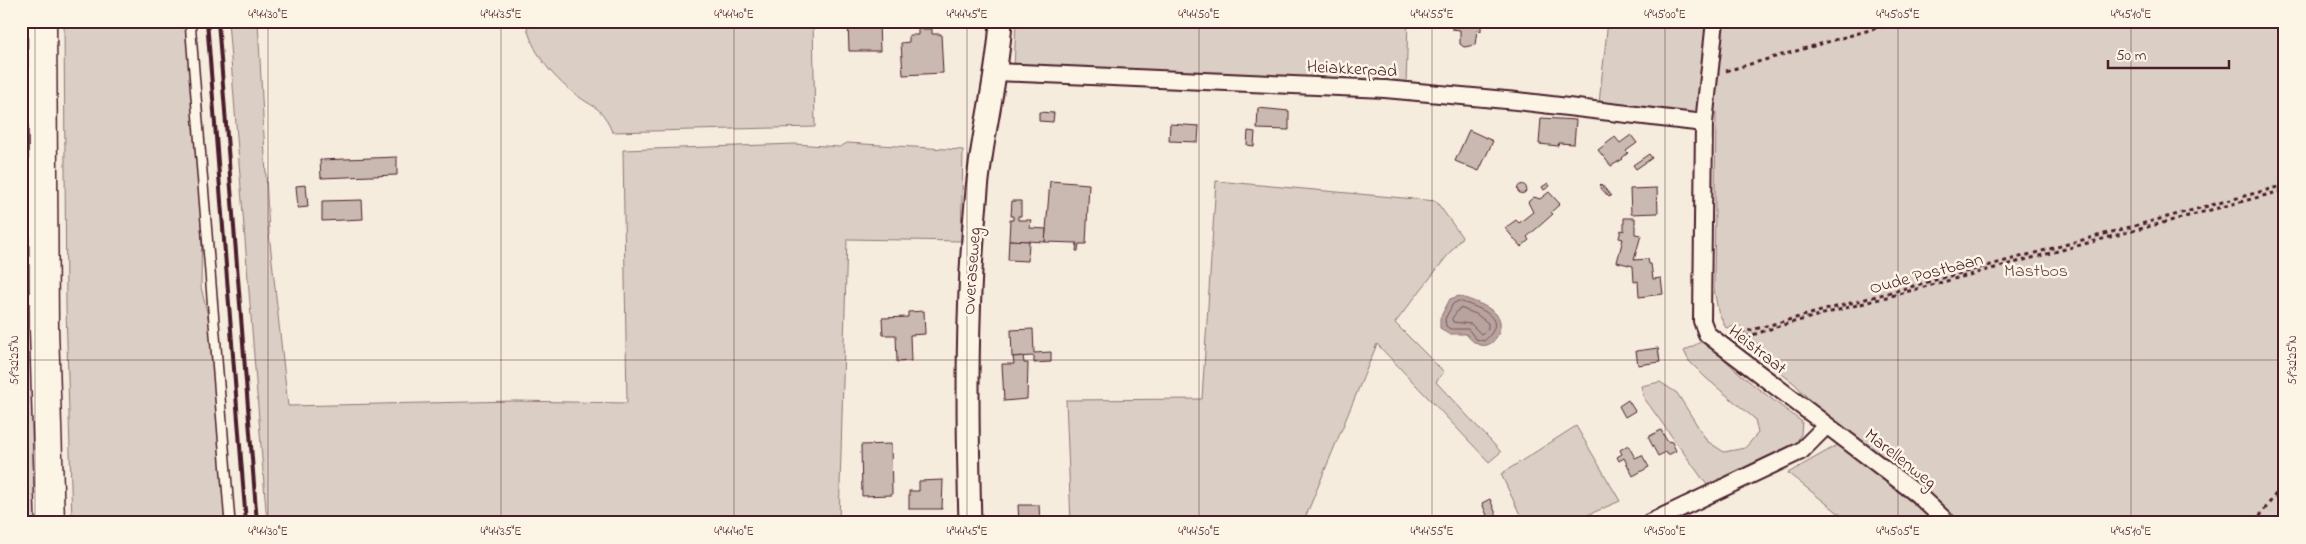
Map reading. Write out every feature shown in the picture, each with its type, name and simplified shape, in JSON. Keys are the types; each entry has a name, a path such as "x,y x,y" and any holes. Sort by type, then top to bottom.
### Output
{"highway":[{"path":"42,21 44,329 50,523"}],"street":[{"name":"Overaseweg","path":"970,523 967,347 969,287 978,179 996,72 1001,21"},
{"name":"Heistraat","path":"1715,21 1704,123 1702,321 1707,334 1716,343 1826,426"},
{"name":"Heiakkerpad","path":"996,72 1385,89 1517,101 1704,123"},
{"path":"1649,523 1801,450 1826,426"},
{"name":"Marellenweg","path":"1826,426 1917,494 1948,523"}],"lane":[{"path":"190,21 230,523"}],"path":[{"path":"1708,76 1901,21"},
{"path":"1716,343 2285,185"},
{"name":"Oude Postbaan","path":"1716,343 2285,190"},
{"path":"2255,523 2285,482"}],"green space":[{"path":"21,21 35,21 42,523 21,523"},
{"path":"64,21 186,21 202,223 201,287 210,325 226,523 72,523 66,306"},
{"path":"228,21 258,21 269,233 288,406 515,401 627,403 623,150 795,144 840,147 847,143 963,150 961,241 847,239 839,523 267,523"},
{"path":"526,21 813,21 815,127 612,132 601,112 566,87 543,62 532,42"},
{"path":"1016,21 1408,21 1406,85 1014,70"},
{"name":"Mastbos","path":"1608,21 2285,21 2285,523 1947,523 1816,407 1795,384 1753,352 1762,349 1739,325 1726,328 1718,311 1714,289 1716,112 1598,112"},
{"path":"1216,181 1436,201 1462,237 1395,323 1444,372 1436,382 1501,452 1489,462 1377,344 1303,523 1071,523 1066,400 1202,399"},
{"path":"1706,339 1739,373 1802,422 1801,434 1797,442 1707,485 1644,398 1641,386 1660,382 1677,393 1707,441 1724,452 1745,448 1758,433 1755,419 1706,378 1689,361 1684,351"},
{"path":"1576,426 1620,501 1569,523 1524,523 1501,474"},
{"path":"1841,443 1936,523 1851,523 1788,473"}],"water":[{"path":"1459,296 1484,306 1497,315 1500,320 1500,327 1498,334 1489,344 1482,345 1474,342 1466,334 1448,334 1440,328 1440,318 1450,299"}],"building":[{"path":"1453,21 1481,21 1481,31 1477,30 1475,45 1464,47 1460,44 1460,30 1452,29"},
{"path":"848,22 879,22 880,51 849,51"},
{"path":"918,29 932,29 932,34 941,34 943,73 903,75 901,43 909,42 909,35 918,35"},
{"path":"1258,108 1289,111 1289,130 1257,129"},
{"path":"1039,112 1054,113 1053,122 1039,121"},
{"path":"1541,118 1576,120 1574,144 1559,143 1558,146 1539,144"},
{"path":"1170,124 1199,126 1198,142 1169,141"},
{"path":"1469,130 1493,141 1479,171 1455,161"},
{"path":"1248,131 1255,132 1254,146 1247,145"},
{"path":"1631,135 1637,143 1626,151 1628,153 1623,159 1611,166 1598,150 1615,137 1620,143"},
{"path":"1649,154 1652,158 1636,169 1633,165"},
{"path":"397,157 397,175 321,178 320,160"},
{"path":"1050,181 1089,184 1086,244 1079,244 1078,251 1076,251 1077,243 1045,242"},
{"path":"1548,183 1550,186 1544,190 1542,187"},
{"path":"1522,184 1527,189 1522,194 1517,189"},
{"path":"1601,184 1611,196 1609,197 1599,186"},
{"path":"306,185 308,207 298,208 296,186"},
{"path":"1657,188 1658,213 1631,214 1630,189"},
{"path":"1549,192 1560,204 1551,212 1553,214 1527,237 1529,240 1521,247 1505,228 1516,220 1519,223 1533,212 1528,202 1534,197 1540,199"},
{"path":"362,200 363,219 322,221 322,201"},
{"path":"1012,201 1021,201 1021,216 1018,216 1018,220 1031,220 1030,228 1046,229 1045,242 1009,240 1010,220 1013,220 1013,216 1011,216"},
{"path":"1624,218 1635,218 1635,234 1641,235 1634,260 1648,259 1649,264 1651,264 1653,279 1661,278 1663,294 1639,297 1638,281 1634,282 1633,266 1617,262 1623,239 1619,238 1621,230 1624,231"},
{"path":"1009,240 1029,241 1028,261 1008,260"},
{"path":"924,311 925,334 910,335 911,361 897,362 896,335 883,335 882,318 908,317 908,312"},
{"path":"1033,329 1034,353 1051,352 1051,362 1034,363 1034,356 1012,357 1011,330"},
{"path":"1658,348 1660,362 1638,365 1636,351"},
{"path":"1023,356 1024,363 1028,363 1027,399 1004,401 1002,364 1014,364 1013,357"},
{"path":"1628,400 1635,411 1625,417 1619,406"},
{"path":"1661,430 1667,441 1672,442 1676,451 1668,455 1666,452 1658,456 1648,437"},
{"path":"891,444 892,495 862,496 861,445"},
{"path":"1628,445 1635,458 1642,455 1649,467 1633,476 1624,458 1619,461 1617,457 1622,454 1620,450"},
{"path":"943,480 942,509 909,509 909,491 919,491 919,481"},
{"path":"1490,499 1498,519 1490,523 1482,503"},
{"path":"1018,505 1039,505 1040,523 1019,523"}],"railway":[{"path":"207,21 246,523"},
{"path":"218,21 257,523"}]}
